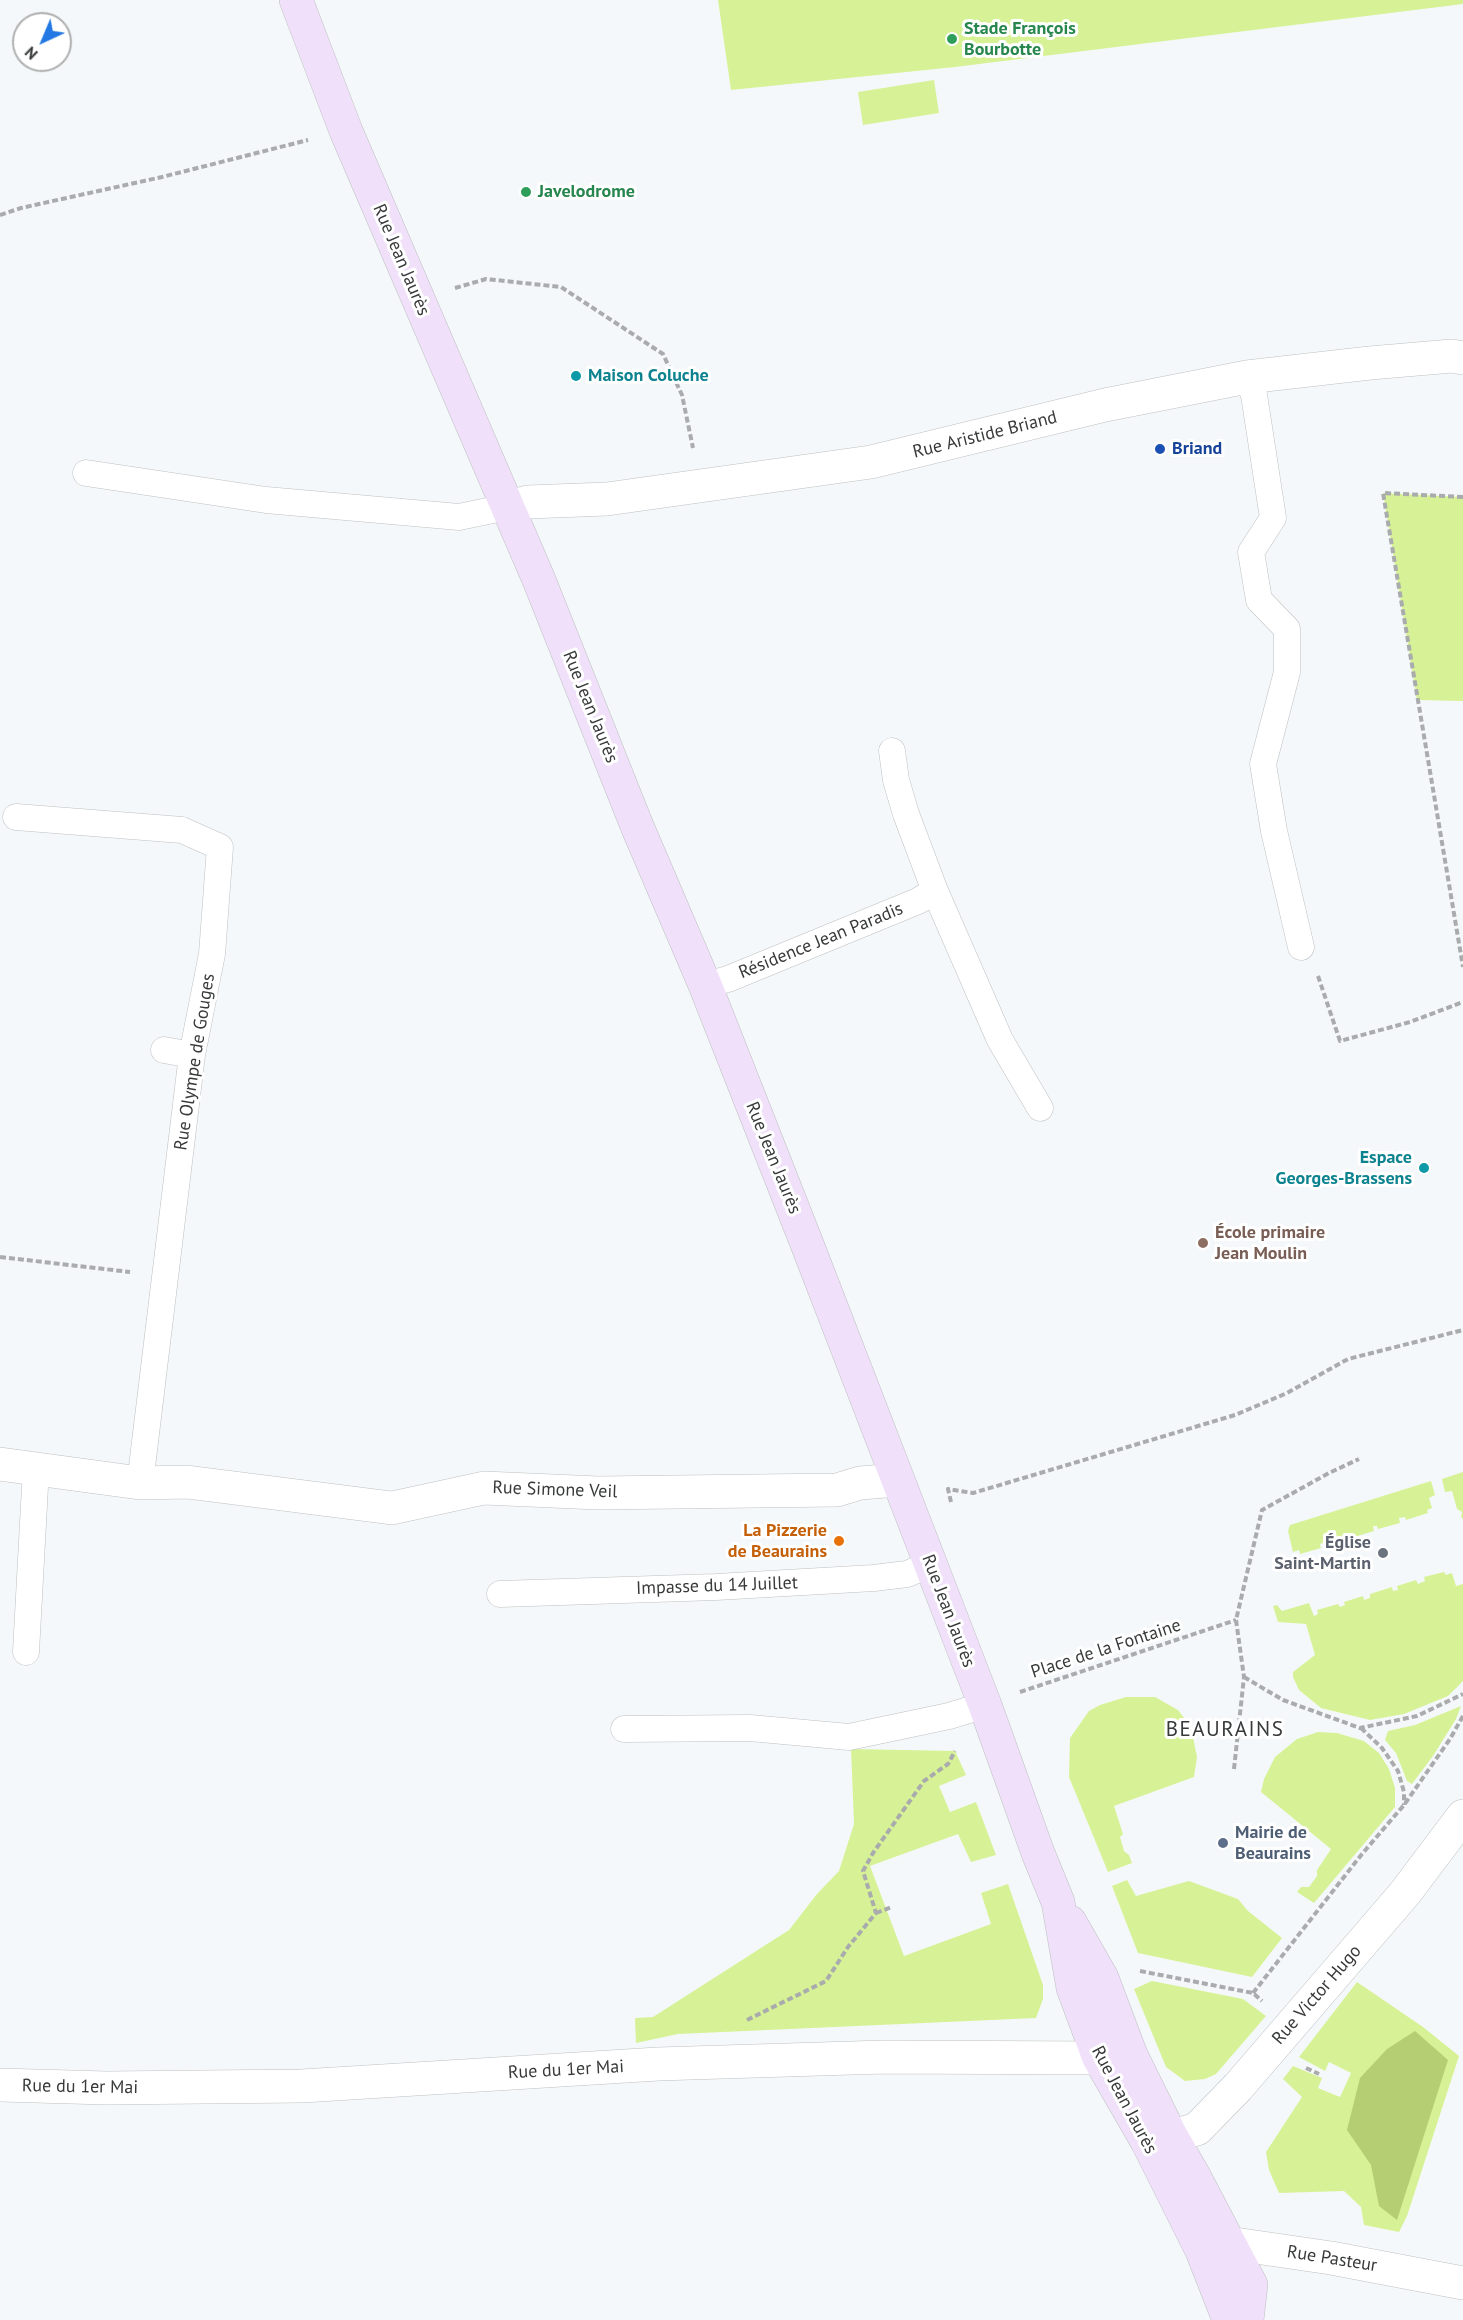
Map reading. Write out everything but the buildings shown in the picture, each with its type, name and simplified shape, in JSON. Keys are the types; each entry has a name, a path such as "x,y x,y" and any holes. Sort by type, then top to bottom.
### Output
{"main road":[{"name":"Rue Jean Jaurès","path":"296,0 346,131 539,580 705,986 807,1244 931,1563 1058,1902 1073,1988 1099,2058 1159,2139 1215,2247 1229,2320"},
{"path":"1058,1902 1102,1978 1159,2139"},
{"path":"1215,2247 1251,2285 1247,2320"}],"street":[{"name":"Rue Aristide Briand","path":"507,507 528,502 606,498 871,462 1105,405 1247,377 1370,363 1452,356 1463,358"},
{"name":"Rue Simone Veil","path":"0,1464 140,1483 187,1482 392,1508 484,1488 598,1493 837,1490 860,1483 898,1480"},
{"name":"Rue Victor Hugo","path":"1159,2139 1197,2129 1238,2087 1405,1893 1463,1816"},
{"name":"Rue du 1er Mai","path":"0,2085 106,2088 302,2086 658,2064 884,2057 1099,2058 1131,2055"},
{"name":"Rue Pasteur","path":"1215,2247 1331,2258 1463,2283"}],"lane":[{"path":"1247,377 1254,395 1273,518 1251,552 1259,600 1287,629 1287,672 1263,764 1274,831 1301,946"},
{"path":"86,473 266,500 459,517 507,507"},
{"path":"892,751 896,780 906,814 935,891 1000,1040 1040,1108"},
{"name":"Rue Olympe de Gouges","path":"16,817 182,830 220,848 212,954 192,1054 140,1483"},
{"name":"Résidence Jean Paradis","path":"705,986 729,979 918,901 935,891"},
{"path":"164,1050 192,1054"},
{"path":"26,1652 36,1468"},
{"name":"Impasse du 14 Juillet","path":"500,1594 716,1587 874,1578 907,1574 931,1563"},
{"path":"624,1729 750,1728 849,1737 949,1716 985,1705"}],"path":[{"path":"0,215 21,208 162,177 346,131"},
{"path":"417,299 486,279 561,287 663,354 682,395 700,485"},
{"path":"1463,497 1383,493 1463,967"},
{"path":"1301,946 1319,978 1340,1041 1410,1022 1463,1002"},
{"path":"0,1257 146,1274 167,1271"},
{"path":"952,1507 948,1489 973,1492 1235,1415 1287,1393 1348,1359 1463,1330"},
{"path":"1234,1769 1244,1677 1236,1620 1262,1510 1359,1459"},
{"name":"Place de la Fontaine","path":"985,1705 1236,1620"},
{"path":"1244,1677 1283,1700 1360,1728 1382,1748 1398,1771 1404,1792 1404,1805"},
{"path":"1360,1728 1417,1716 1463,1694"},
{"path":"876,1913 863,1871 924,1780 948,1764 955,1750 957,1736 949,1716"},
{"path":"1253,1993 1362,1854 1404,1805 1450,1740 1463,1716"},
{"path":"737,2024 826,1981 848,1947 876,1913 892,1907"},
{"path":"1102,1978 1135,1970 1253,1993 1291,2025"},
{"path":"1299,2064 1319,2074"}],"green space":[{"name":"Stade François Bourbotte","path":"718,0 1463,0 1463,4 955,67 731,90"},
{"path":"934,80 939,113 863,125 858,92"},
{"path":"1383,493 1463,497 1463,701 1417,700"},
{"path":"1463,1472 1463,1519 1462,1512 1457,1509 1452,1491 1445,1492 1442,1479"},
{"path":"1431,1481 1435,1495 1429,1498 1432,1508 1427,1510 1428,1513 1406,1520 1405,1517 1399,1518 1400,1523 1378,1529 1377,1526 1373,1526 1374,1531 1354,1537 1353,1533 1346,1535 1346,1540 1326,1546 1325,1542 1320,1544 1321,1548 1300,1554 1299,1550 1293,1552 1288,1531 1290,1525"},
{"path":"1444,1572 1446,1575 1452,1573 1456,1586 1463,1584 1463,1681 1448,1696 1404,1714 1370,1720 1321,1708 1299,1690 1293,1672 1315,1655 1306,1624 1278,1622 1273,1606 1277,1605 1282,1611 1309,1603 1314,1616 1318,1614 1317,1610 1338,1604 1340,1607 1345,1605 1344,1602 1363,1596 1364,1600 1370,1598 1370,1594 1392,1587 1393,1591 1398,1590 1397,1586 1416,1580 1418,1584 1425,1581 1424,1577"},
{"path":"1126,1697 1155,1697 1178,1710 1191,1727 1197,1757 1194,1777 1114,1806 1123,1834 1120,1837 1124,1851 1129,1855 1132,1863 1108,1872 1069,1777 1070,1738 1089,1711"},
{"path":"1461,1706 1456,1719 1433,1756 1412,1784 1407,1781 1396,1753 1385,1740 1388,1731 1415,1725"},
{"path":"1318,1732 1337,1733 1364,1741 1379,1753 1389,1769 1395,1788 1395,1807 1314,1903 1297,1892 1301,1887 1309,1887 1331,1849 1261,1792 1264,1779 1275,1757 1297,1739"},
{"path":"851,1749 955,1751 966,1775 939,1786 950,1812 976,1802 996,1855 971,1862 958,1834 870,1866 904,1956 991,1924 981,1893 1008,1884 1043,1985 1043,1999 1036,2018 678,2034 636,2043 635,2018 653,2017 789,1930 817,1894 839,1871 854,1824"},
{"path":"1127,1880 1136,1896 1189,1881 1238,1899 1248,1911 1282,1938 1252,1977 1138,1953 1112,1886"},
{"path":"1152,1981 1243,1999 1266,2016 1216,2074 1205,2079 1185,2081 1166,2067 1134,1989"},
{"path":"1357,1982 1423,2027 1459,2056 1407,2216 1399,2232 1364,2225 1361,2207 1344,2191 1279,2193 1269,2170 1266,2152 1302,2097 1283,2079 1293,2066 1322,2078 1318,2088 1340,2097 1351,2073 1329,2062 1325,2071 1299,2057"},
{"path":"1415,2031 1448,2060 1397,2220 1379,2206 1371,2165 1347,2130 1360,2078 1387,2049"}],"place":[{"name":"Stade François Bourbotte","path":"952,39"},
{"name":"Javelodrome","path":"526,192"},
{"name":"Maison Coluche","path":"576,376"},
{"name":"Briand","path":"1160,449"},
{"name":"Espace Georges-Brassens","path":"1424,1168"},
{"name":"École primaire Jean Moulin","path":"1203,1243"},
{"name":"La Pizzerie de Beaurains","path":"839,1541"},
{"name":"Église Saint-Martin","path":"1383,1553"},
{"name":"Mairie de Beaurains","path":"1223,1843"}],"district":[{"name":"BEAURAINS","path":"1225,1730"}]}
